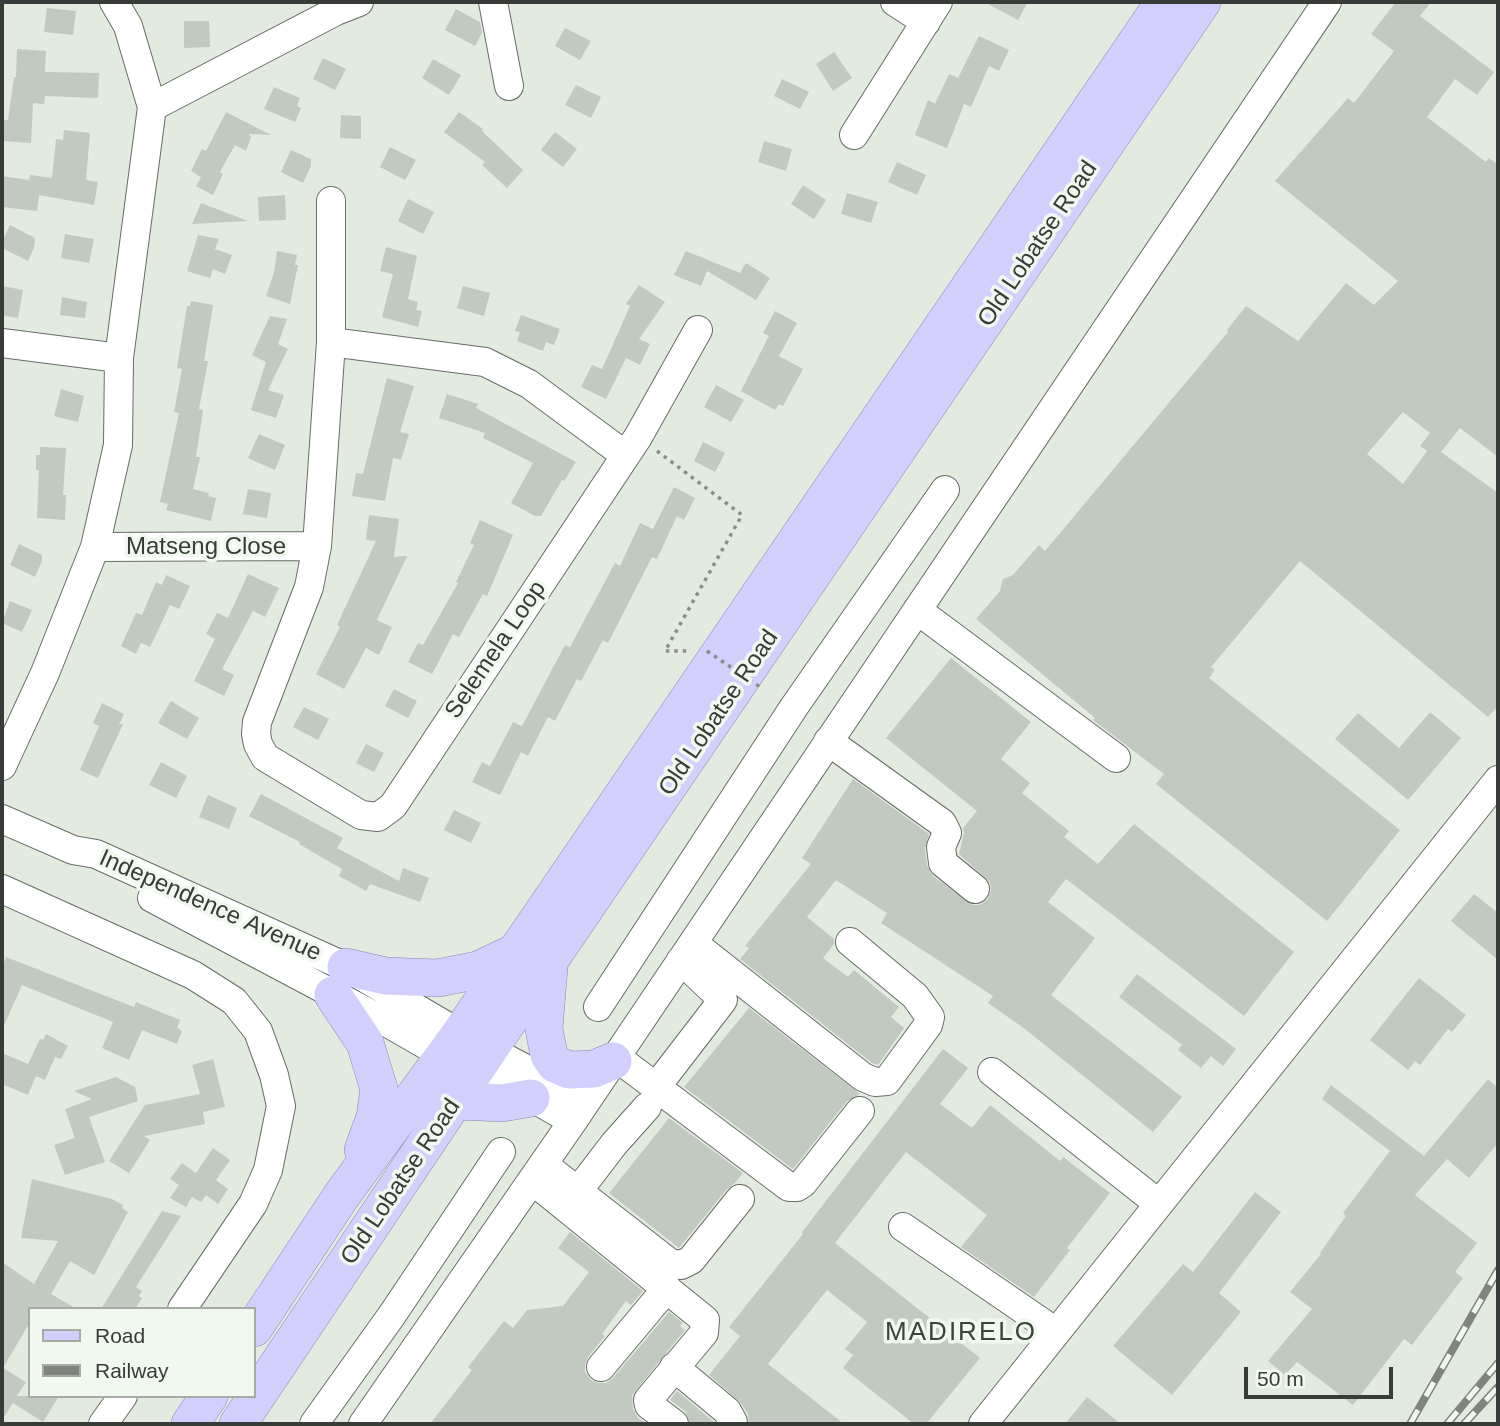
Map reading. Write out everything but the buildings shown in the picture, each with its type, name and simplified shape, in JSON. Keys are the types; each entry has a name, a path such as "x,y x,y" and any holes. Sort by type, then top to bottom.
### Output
{"main road":[{"name":"Old Lobatse Road","path":"256,1325 342,1195 465,1062 549,963 1202,2"},
{"name":"Old Lobatse Road","path":"256,1395 465,1062 514,953 1159,6"},
{"path":"342,1195 375,1117 379,1089 365,1043 339,981 386,976 438,978 478,970 514,953"},
{"path":"543,1080 549,963"},
{"path":"465,1062 502,1103 543,1080 569,1070 594,1069 614,1059"},
{"path":"190,1424 208,1398"},
{"name":"Old Lobatse Road","path":"238,1424 254,1398"}],"street":[{"path":"2,766 45,673 95,547 118,445 119,358 152,107 128,26 114,2"},
{"path":"493,2 509,86"},
{"path":"854,135 932,12 895,2"},
{"path":"363,1424 538,1172 1327,2"},
{"path":"152,107 342,5"},
{"name":"Selemela Loop","path":"331,201 331,342 317,546 309,587 257,722 258,744 265,757 361,815 378,817 393,806 632,446 698,330"},
{"path":"331,342 485,362 529,384 632,446"},
{"path":"2,343 119,358"},
{"path":"598,1007 794,707 946,490"},
{"name":"Matseng Close","path":"95,547 317,546"},
{"path":"917,610 1116,758"},
{"path":"828,741 942,822 947,833 941,848 943,863 975,889"},
{"path":"983,1424 1498,780"},
{"name":"Independence Avenue","path":"2,819 73,850 93,867 339,981 388,1023 465,1062 543,1080 579,1111"},
{"path":"2,889 193,975 234,1001 258,1031 274,1075 281,1106 268,1170 253,1204 183,1307"},
{"path":"687,951 863,1077 875,1082 887,1081 928,1025 930,1017 915,996 850,942"},
{"path":"578,1191 723,1000 687,951"},
{"path":"614,1059 651,1097 789,1187 797,1187 803,1183 860,1111"},
{"path":"992,1072 1159,1203"},
{"path":"314,1424 392,1315 501,1152"},
{"path":"538,1172 578,1191 670,1263 681,1265 691,1260 740,1199"},
{"path":"538,1172 705,1320 704,1333 648,1400 649,1405 674,1424"},
{"path":"904,1227 1056,1332"},
{"path":"601,1367 667,1289"},
{"path":"392,1315 425,1335"},
{"path":"674,1367 727,1411 733,1422 730,1424"},
{"path":"103,1424 121,1398"}],"path":[{"path":"632,446 742,515 665,651 707,651 763,689"}],"railway":[{"path":"1410,1424 1498,1270"},
{"path":"1447,1424 1498,1363"},
{"path":"1464,1424 1498,1387"}],"district":[{"name":"MADIRELO","path":"961,1333"}]}
